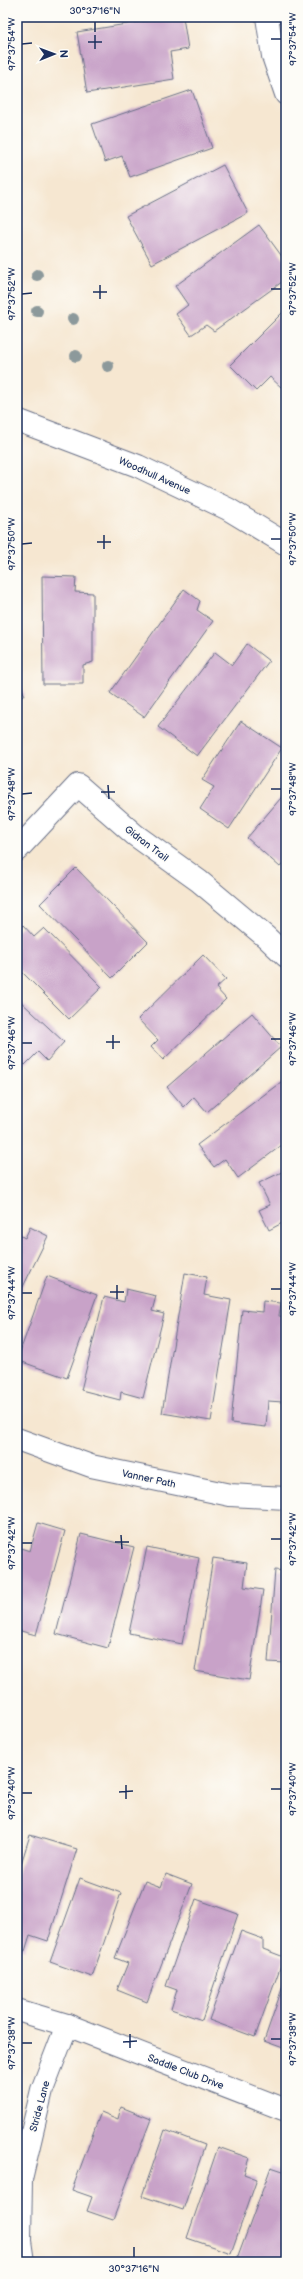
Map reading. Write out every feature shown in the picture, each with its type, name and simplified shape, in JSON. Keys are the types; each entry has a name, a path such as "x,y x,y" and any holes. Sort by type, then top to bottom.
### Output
{"street":[{"path":"267,17 273,56 286,94"},
{"name":"Woodhull Avenue","path":"17,420 138,466 228,509 286,544"},
{"name":"Gidran Trail","path":"17,850 78,785 135,835 199,881 266,937 286,956"},
{"name":"Vanner Path","path":"17,1439 90,1466 230,1495 286,1498"},
{"name":"Saddle Club Drive","path":"17,2010 67,2025 286,2110"},
{"name":"Stride Lane","path":"23,2262 20,2241 21,2179 42,2090 67,2025"}],"building":[{"path":"171,17 183,17 188,49 170,52 174,79 87,93 77,32"},
{"path":"192,90 212,148 130,177 122,156 105,162 92,124"},
{"path":"223,165 248,213 152,264 126,216"},
{"path":"259,225 286,262 286,279 214,331 206,325 191,335 176,314 188,305 175,286"},
{"path":"286,309 286,382 281,387 270,377 256,391 230,365"},
{"path":"42,576 76,577 75,592 93,593 93,662 83,665 83,684 43,684"},
{"path":"184,589 200,601 197,610 213,621 144,717 110,693"},
{"path":"247,644 269,661 197,756 158,727 215,652 232,665"},
{"path":"17,680 25,695 17,699"},
{"path":"241,721 282,748 229,829 200,809 214,787 202,780"},
{"path":"286,792 286,860 280,867 247,838"},
{"path":"76,868 148,942 112,978 40,904"},
{"path":"23,925 34,937 44,928 102,987 69,1019 17,967 17,931"},
{"path":"203,955 226,979 216,988 226,999 163,1060 151,1047 158,1040 138,1019"},
{"path":"17,998 64,1042 47,1061 38,1052 25,1065 17,1057"},
{"path":"252,1013 281,1047 207,1112 194,1097 184,1107 167,1087"},
{"path":"285,1079 286,1142 238,1178 225,1159 214,1167 197,1145"},
{"path":"286,1170 286,1221 269,1230 259,1210 270,1205 259,1183"},
{"path":"30,1227 48,1236 17,1299 17,1234 25,1238"},
{"path":"185,1273 207,1277 204,1295 231,1300 211,1421 162,1413"},
{"path":"47,1276 97,1295 67,1378 17,1360"},
{"path":"126,1289 156,1296 152,1311 164,1314 143,1398 121,1392 120,1400 81,1390 104,1297 124,1302"},
{"path":"263,1301 281,1303 279,1316 286,1317 286,1372 283,1402 268,1401 266,1427 231,1423 242,1310 262,1312"},
{"path":"38,1523 65,1531 36,1635 17,1630 17,1547 30,1551"},
{"path":"81,1534 134,1547 108,1648 56,1634"},
{"path":"147,1547 199,1558 182,1644 129,1633"},
{"path":"213,1558 247,1563 244,1587 263,1590 249,1680 195,1671"},
{"path":"275,1570 286,1571 286,1663 268,1662"},
{"path":"30,1835 77,1849 48,1941 30,1935 25,1951 17,1948 17,1877"},
{"path":"166,1874 192,1884 147,2002 117,1990 128,1963 115,1958 145,1881 161,1887"},
{"path":"80,1878 121,1893 92,1977 50,1962"},
{"path":"196,1899 238,1914 202,2020 171,2009 177,1990 166,1986"},
{"path":"241,1931 263,1939 263,1949 284,1957 255,2037 209,2020"},
{"path":"286,1977 286,2049 264,2041"},
{"path":"121,2107 151,2119 113,2220 87,2211 92,2197 72,2190 101,2112 118,2119"},
{"path":"165,2130 205,2145 183,2210 142,2196"},
{"path":"218,2147 249,2158 244,2174 257,2179 231,2253 187,2238"},
{"path":"271,2167 286,2172 285,2262 236,2262"}]}
